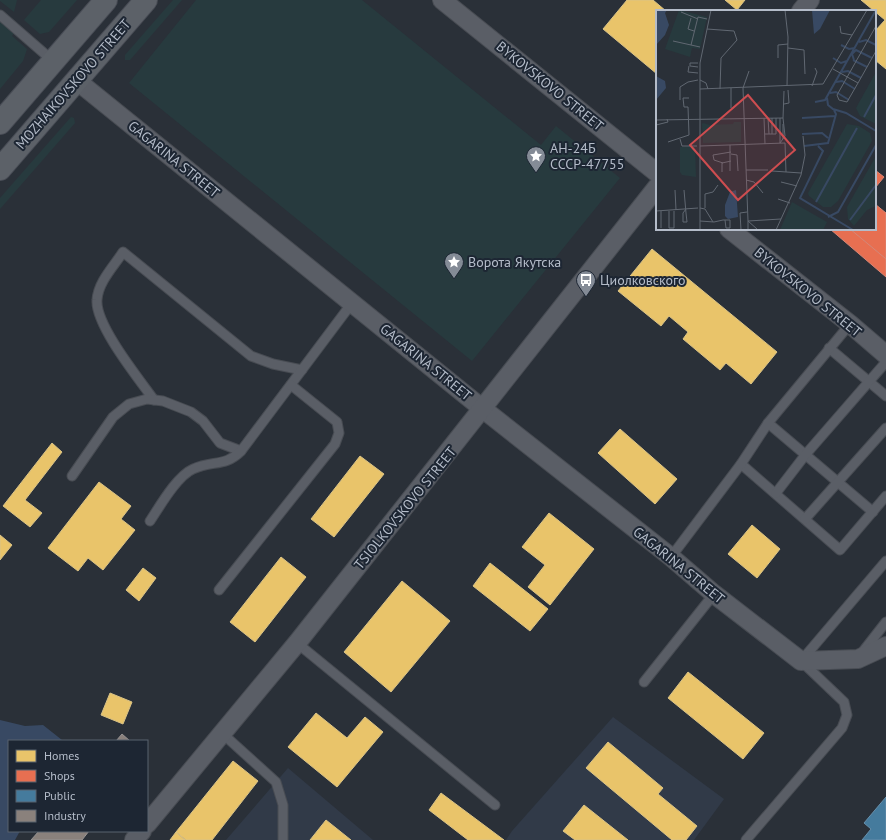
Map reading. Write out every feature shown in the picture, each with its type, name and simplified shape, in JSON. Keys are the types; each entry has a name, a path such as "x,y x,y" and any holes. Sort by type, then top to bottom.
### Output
{"main road":[{"path":"0,123 106,0"},
{"name":"MOZHAIKOVSKOVO STREET","path":"0,169 146,0"},
{"name":"GAGARINA STREET","path":"53,61 76,80"}],"street":[{"name":"BYKOVSKOVO STREET","path":"442,0 656,171"},
{"path":"802,10 810,0"},
{"name":"GAGARINA STREET","path":"76,80 483,409 671,557 714,594 801,661"},
{"name":"TSIOLKOVSKOVO STREET","path":"148,823 297,643 656,188"},
{"name":"BYKOVSKOVO STREET","path":"730,230 850,324 886,355"},
{"path":"801,661 858,659 886,646"},
{"path":"134,840 141,832"}],"lane":[{"path":"0,15 53,61"},
{"path":"154,400 110,335 98,311 96,299 100,286 123,252 251,356 273,364 302,370"},
{"path":"150,521 169,492 192,469 209,464 226,462 241,451 352,302"},
{"path":"671,557 741,464 768,423 850,324"},
{"path":"830,348 886,396"},
{"path":"776,493 806,454 886,362"},
{"path":"219,590 335,444 339,433 337,422 291,384"},
{"path":"72,476 113,417 129,404 147,399 191,412 203,421 220,443 241,451"},
{"path":"768,423 873,512"},
{"path":"805,518 886,428"},
{"path":"741,464 805,518 840,550 886,496"},
{"path":"746,840 842,728 847,715 844,702 801,661 886,561"},
{"path":"644,682 714,594"},
{"path":"858,659 886,622"},
{"path":"297,643 495,805"},
{"path":"223,734 276,782 284,805 283,840"}],"shaded area":[{"path":"613,717 724,799 694,840 506,840 512,831"},
{"path":"288,768 373,840 226,840"}],"green space":[{"path":"17,0 14,12 0,1"},
{"path":"41,0 77,0 49,32 40,34 24,20"},
{"path":"173,0 182,0 130,60 125,60 125,55"},
{"name":"Ворота Якутска","path":"196,0 362,0 541,145 556,126 620,178 472,361 129,83"},
{"path":"0,21 14,33 12,36 27,49 23,61 0,89"},
{"path":"71,117 74,118 75,123 0,209 0,198"}],"water":[{"path":"0,720 25,726 43,725 62,740 8,740 8,832 19,832 15,840 0,840"}],"building: Homes":[{"path":"627,0 653,0 665,10 656,10 656,73 603,29"},
{"path":"725,0 745,0 737,10"},
{"path":"861,0 886,0 886,69 876,61 876,30 885,20 876,12 876,10 873,10"},
{"path":"652,249 777,352 751,384 726,363 720,370 683,339 688,332 669,316 661,326 618,291"},
{"path":"620,429 677,479 655,504 598,453"},
{"path":"52,443 62,452 25,500 42,513 30,527 3,506"},
{"path":"360,456 384,474 334,537 311,519"},
{"path":"99,482 131,506 121,519 135,530 103,570 88,558 78,571 48,548"},
{"path":"549,513 594,549 550,605 528,587 545,565 522,547"},
{"path":"752,525 780,549 757,578 728,554"},
{"path":"0,535 12,545 0,560"},
{"path":"281,557 306,577 255,642 230,622"},
{"path":"490,563 548,609 530,631 473,586"},
{"path":"143,568 156,578 139,601 126,590"},
{"path":"402,581 450,621 391,692 344,652"},
{"path":"688,672 764,733 743,759 668,698"},
{"path":"110,693 132,702 123,724 101,715"},
{"path":"316,713 347,738 365,717 383,732 337,787 288,747"},
{"path":"608,742 663,788 658,794 697,826 686,840 672,840 586,768"},
{"path":"233,761 258,781 212,840 186,840 176,832"},
{"path":"441,793 504,840 468,840 429,810"},
{"path":"584,805 628,840 575,840 563,831"},
{"path":"326,820 351,840 310,840"},
{"path":"176,832 185,840 170,840"}],"building: Shops":[{"path":"876,171 884,177 876,187"},
{"path":"876,205 886,213 886,259 851,230 876,230"},
{"path":"831,230 851,230 886,259 886,277"}],"building: Public":[{"path":"886,797 886,840 862,840 871,829 864,823"}],"building: Industry":[{"path":"122,734 129,740 117,740"},
{"path":"38,832 88,832 82,840 31,840"}],"place":[{"name":"АН-24Б СССР-47755","path":"536,173"},
{"name":"Ворота Якутска","path":"454,279"},
{"name":"Циолковского","path":"586,297"}]}
